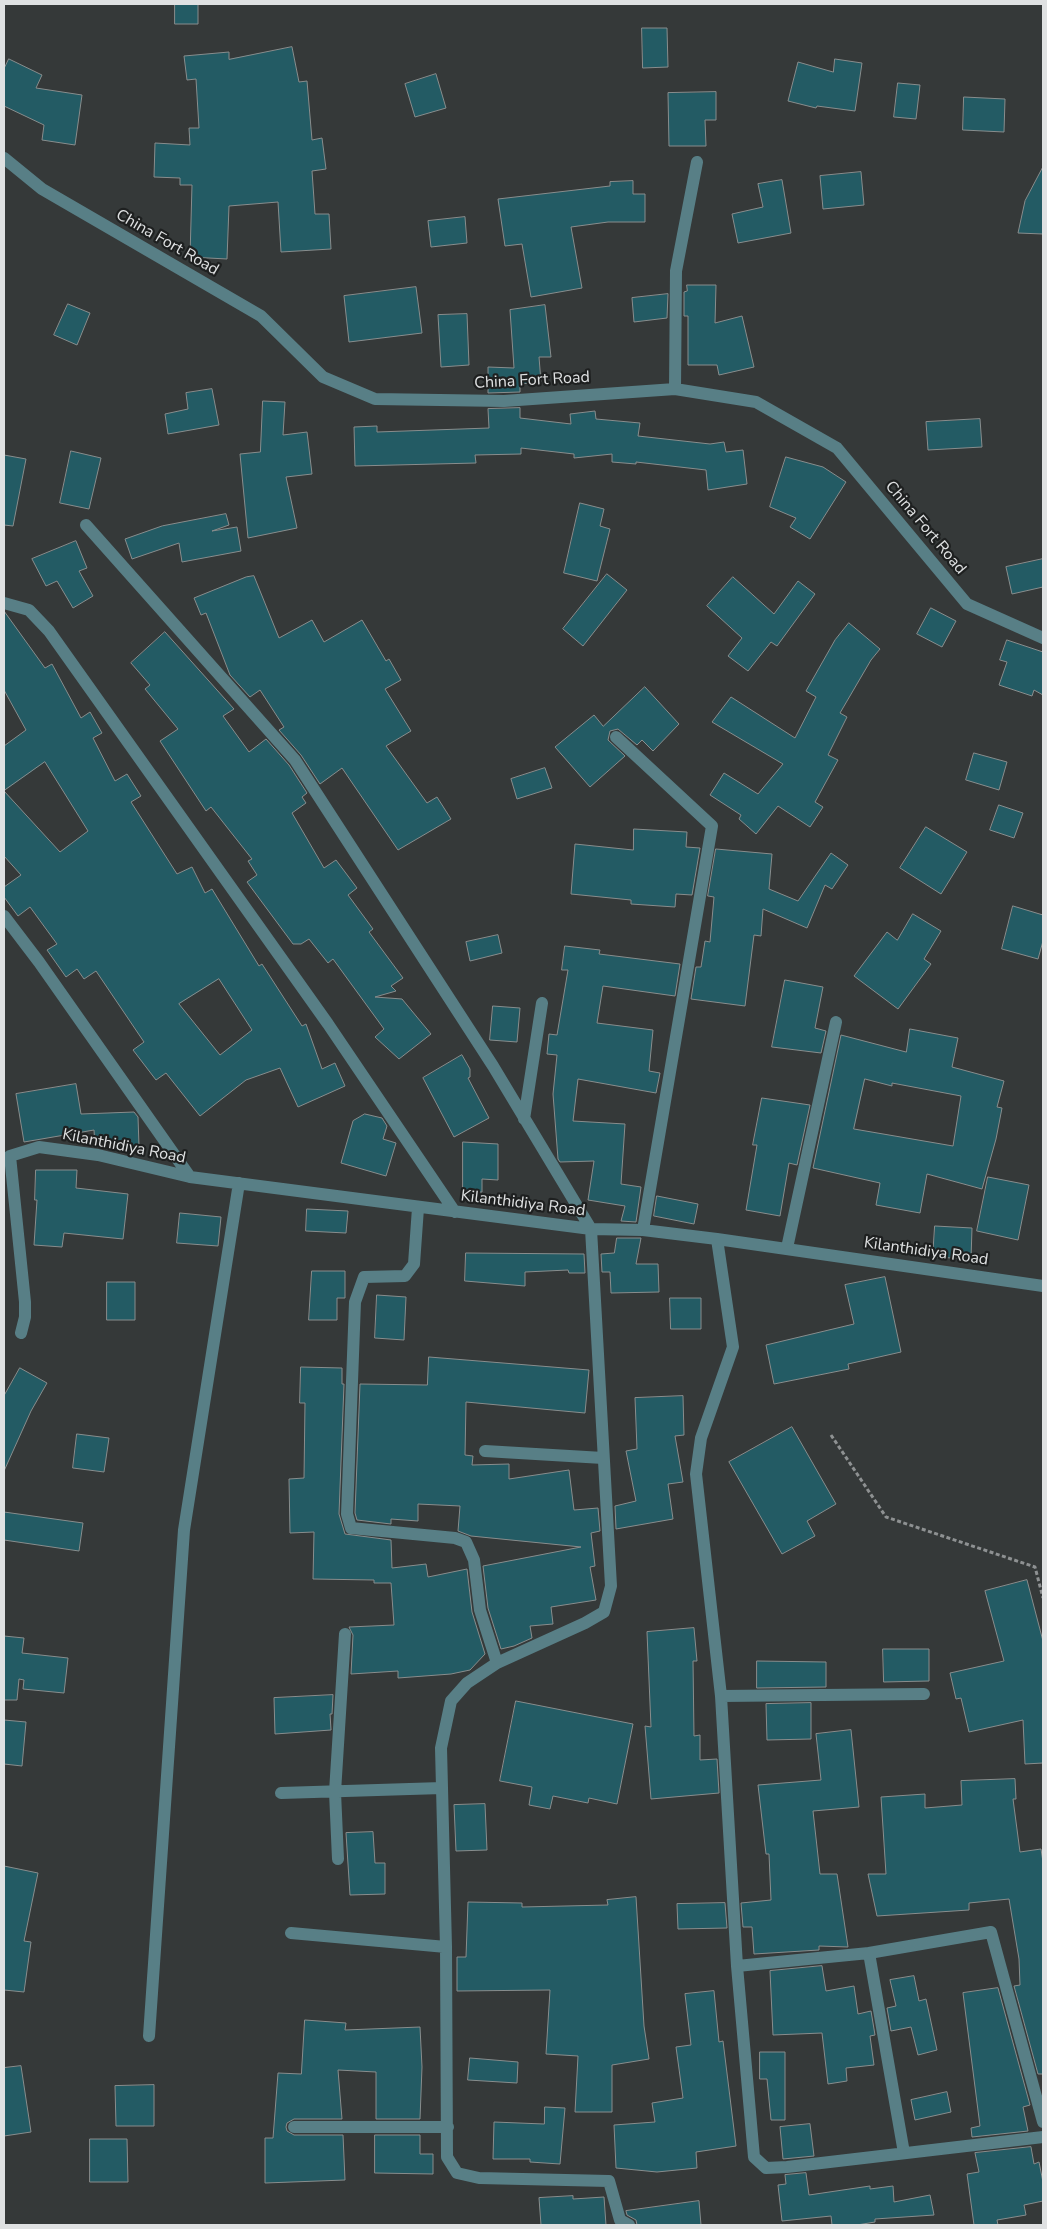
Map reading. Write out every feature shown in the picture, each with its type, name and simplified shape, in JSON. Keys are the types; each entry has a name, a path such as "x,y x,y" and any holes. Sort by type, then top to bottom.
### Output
{"street":[{"name":"China Fort Road","path":"4,158 42,188 260,316 323,377 375,399 504,400 675,389 756,402 837,448 967,604 1043,638"},
{"path":"675,389 676,271 697,162"},
{"path":"86,525 295,760 493,1066 591,1229 611,1586 604,1612 585,1623 497,1663 467,1683 451,1701 441,1748 446,1947 447,2157 457,2172 479,2178 609,2181 620,2220 629,2225"},
{"path":"4,603 29,610 49,631 328,1024 455,1212"},
{"path":"616,737 712,826 643,1230"},
{"path":"4,916 45,970 190,1177"},
{"path":"524,1119 542,1003"},
{"path":"787,1248 836,1022"},
{"name":"Kilanthidiya Road","path":"7,1158 40,1147 98,1155 190,1177 591,1229 643,1230 717,1239 1043,1286"},
{"path":"7,1158 25,1302 25,1317 21,1333"},
{"path":"150,2036 184,1530 239,1183"},
{"path":"418,1208 414,1264 405,1276 364,1277 354,1302 347,1514 351,1528 455,1538 466,1542 474,1560 480,1610 497,1663"},
{"path":"717,1239 733,1346 701,1438 696,1474 721,1696 737,1966 754,2157 766,2168 1043,2137"},
{"path":"485,1451 603,1458"},
{"path":"338,1859 335,1792 344,1634"},
{"path":"721,1696 924,1694"},
{"path":"280,1793 442,1788"},
{"path":"737,1966 869,1953 991,1932 1043,2122"},
{"path":"290,1933 446,1947"},
{"path":"869,1953 904,2154"},
{"path":"294,2127 448,2127"}],"path":[{"path":"831,1435 886,1517 1035,1567 1043,1598"}],"building":[{"path":"175,4 198,4 198,24 175,24"},
{"path":"642,28 667,28 668,67 643,68"},
{"path":"292,47 299,82 307,81 312,140 322,138 326,169 312,171 315,214 329,214 331,249 281,252 278,202 229,206 227,259 190,257 192,185 180,185 180,178 154,177 155,143 190,145 189,128 199,128 196,79 187,80 184,56 229,52 229,59"},
{"path":"9,59 42,75 36,88 82,95 75,145 42,140 44,125 4,106 4,69"},
{"path":"835,59 862,63 855,111 817,106 816,108 788,101 798,62 833,72"},
{"path":"436,74 446,108 415,117 405,84"},
{"path":"898,83 920,85 916,119 894,117"},
{"path":"716,92 716,120 705,120 706,146 669,146 668,93"},
{"path":"964,97 1005,99 1004,132 963,130"},
{"path":"1043,167 1043,234 1018,233 1025,201"},
{"path":"861,172 864,205 823,209 820,176"},
{"path":"782,180 791,233 738,243 732,214 763,207 758,184"},
{"path":"633,181 633,194 645,194 645,222 608,222 571,227 582,288 531,297 522,244 505,246 498,199 610,186 610,182"},
{"path":"465,217 467,243 431,247 428,221"},
{"path":"687,285 716,285 715,323 742,316 754,367 719,375 717,365 688,365 688,316 684,316 684,292 687,291"},
{"path":"416,287 422,333 349,342 344,296"},
{"path":"668,294 667,318 634,322 632,298"},
{"path":"68,304 90,313 77,345 54,335"},
{"path":"545,305 551,357 539,357 541,382 520,384 520,392 488,393 488,367 514,368 510,310"},
{"path":"467,314 469,365 441,367 438,315"},
{"path":"212,389 219,425 168,434 165,414 188,409 186,393"},
{"path":"263,401 285,402 283,435 307,432 312,474 286,477 297,528 248,538 240,454 260,452"},
{"path":"520,408 520,418 571,424 570,414 595,411 596,419 640,423 638,436 710,444 724,442 726,452 743,450 747,484 708,490 706,470 636,462 636,464 612,462 612,454 574,458 574,454 521,448 521,454 475,455 476,463 355,466 354,427 377,426 377,432 489,428 488,409"},
{"path":"980,419 982,447 928,450 926,422"},
{"path":"71,451 101,458 89,509 60,503"},
{"path":"4,455 26,459 13,526 4,525"},
{"path":"786,457 823,467 846,482 810,539 790,527 796,518 770,507"},
{"path":"580,503 604,509 600,526 610,529 597,581 564,573"},
{"path":"226,514 229,525 212,531 237,527 241,551 182,562 179,543 132,559 125,539 162,526"},
{"path":"76,541 87,568 79,571 93,596 73,608 57,581 46,586 32,559"},
{"path":"1043,559 1043,587 1012,594 1006,567"},
{"path":"607,574 627,590 583,646 563,629"},
{"path":"254,576 279,638 312,620 324,642 362,620 386,661 389,659 401,680 385,689 411,731 386,746 427,803 437,797 451,819 398,850 342,768 320,784 301,755 279,730 284,727 260,690 250,697 230,675 206,613 201,615 194,598 246,577"},
{"path":"733,577 774,614 798,581 815,594 777,646 771,642 748,671 728,656 742,638 707,606"},
{"path":"931,608 956,621 942,647 917,634"},
{"path":"4,611 45,668 52,664 81,718 90,712 102,733 93,738 115,781 127,774 141,796 131,802 177,874 192,867 205,893 212,889 259,966 262,964 302,1026 306,1024 322,1069 335,1063 345,1086 298,1107 280,1068 246,1080 200,1116 166,1073 156,1080 133,1050 144,1042 96,971 84,979 77,969 66,977 47,950 57,944 30,907 18,916 4,897 4,887 21,875 4,856 4,791 4,746 26,730 4,690","holes":["45,762 88,831 60,852 4,791","219,979 252,1030 220,1055 179,1004"]},
{"path":"849,623 880,649 871,660 840,713 847,717 828,755 838,760 815,802 823,807 810,827 778,806 756,834 739,819 741,815 710,795 724,773 758,794 783,764 712,722 731,697 795,738 816,697 806,691 835,640"},
{"path":"165,632 234,709 223,716 249,752 266,739 289,765 307,793 302,797 306,803 292,813 324,868 336,860 357,888 348,895 373,929 369,932 403,978 391,986 396,991 375,997 402,999 431,1034 399,1059 375,1037 384,1029 333,959 328,963 309,939 301,944 293,944 247,882 257,875 248,861 252,859 211,807 206,811 160,741 178,729 145,689 150,685 131,663"},
{"path":"1007,640 1043,652 1043,695 1034,690 1032,696 999,685 1007,662 1000,660"},
{"path":"645,687 679,724 653,751 642,740 637,745 618,729 610,731 608,740 625,756 590,787 555,747 594,715 603,726"},
{"path":"974,753 1007,762 999,790 966,780"},
{"path":"545,768 552,788 517,799 511,779"},
{"path":"999,805 1023,813 1014,838 990,830"},
{"path":"926,827 967,852 941,894 900,868"},
{"path":"634,829 687,832 686,847 700,848 692,895 676,894 675,907 631,904 631,900 571,894 575,844 633,850"},
{"path":"716,849 772,854 769,889 798,901 831,853 848,865 832,889 825,885 807,928 763,909 761,936 754,935 745,1006 691,999 696,967 701,967 705,941 710,942 714,897 708,896"},
{"path":"1013,906 1043,915 1043,941 1038,959 1002,949"},
{"path":"913,914 941,931 924,959 931,964 898,1009 854,976 887,932 897,940"},
{"path":"498,935 502,953 470,961 466,942"},
{"path":"565,946 600,950 599,954 680,964 675,996 603,986 597,1023 653,1030 649,1071 660,1073 656,1093 578,1079 573,1121 625,1124 621,1184 641,1187 636,1222 621,1221 625,1206 588,1200 594,1161 560,1162 558,1159 553,1094 557,1055 547,1054 549,1034 557,1035 568,970 562,970"},
{"path":"785,980 823,987 815,1028 826,1031 821,1053 772,1047"},
{"path":"493,1006 520,1008 517,1042 490,1040"},
{"path":"910,1029 958,1038 952,1067 1004,1081 997,1107 1002,1108 996,1139 982,1189 927,1174 920,1213 876,1205 880,1183 813,1168 841,1035 906,1052","holes":["865,1079 892,1086 892,1083 961,1096 953,1146 854,1129"]},
{"path":"462,1055 470,1069 470,1077 468,1078 489,1118 454,1137 423,1078"},
{"path":"76,1084 81,1114 134,1112 138,1117 139,1146 95,1146 94,1130 24,1142 16,1094"},
{"path":"762,1098 810,1105 797,1165 789,1163 780,1216 746,1210 757,1145 753,1145"},
{"path":"365,1114 382,1118 387,1126 383,1139 396,1143 386,1176 341,1163 353,1121"},
{"path":"463,1142 498,1144 498,1180 482,1179 482,1192 463,1192"},
{"path":"36,1170 77,1170 76,1188 128,1194 123,1239 64,1233 62,1247 34,1245 37,1200 35,1200"},
{"path":"988,1177 1029,1185 1018,1240 977,1231"},
{"path":"657,1196 698,1204 694,1224 654,1216"},
{"path":"307,1209 348,1211 346,1233 306,1231"},
{"path":"180,1213 221,1217 218,1246 177,1243"},
{"path":"935,1226 972,1228 971,1259 933,1257"},
{"path":"617,1238 641,1238 636,1264 658,1264 659,1292 611,1293 610,1272 602,1272 601,1254 614,1253"},
{"path":"466,1253 584,1254 585,1273 569,1273 568,1270 525,1272 525,1286 465,1281"},
{"path":"312,1271 345,1271 345,1298 337,1298 337,1320 309,1320"},
{"path":"885,1277 901,1352 848,1364 849,1369 774,1384 766,1345 854,1324 845,1285"},
{"path":"107,1282 135,1282 135,1320 107,1320"},
{"path":"377,1295 406,1297 404,1340 375,1338"},
{"path":"670,1298 701,1298 701,1329 671,1329"},
{"path":"429,1357 589,1370 585,1413 466,1402 465,1455 473,1456 472,1465 509,1464 509,1479 569,1470 574,1510 598,1508 600,1531 591,1533 595,1566 590,1567 596,1600 551,1607 553,1624 530,1626 532,1638 514,1646 501,1649 488,1608 483,1566 581,1547 471,1536 458,1531 460,1506 418,1504 418,1521 391,1519 391,1524 357,1520 355,1513 360,1384 427,1385"},
{"path":"301,1367 342,1368 342,1384 344,1384 339,1514 345,1534 391,1540 392,1568 426,1564 428,1577 467,1569 472,1612 485,1654 470,1670 451,1674 398,1678 398,1671 351,1674 353,1635 349,1627 394,1625 391,1583 374,1583 374,1580 313,1579 314,1532 290,1533 289,1479 304,1478 305,1403 300,1403"},
{"path":"20,1368 47,1383 31,1411 4,1471 4,1396"},
{"path":"683,1396 684,1435 675,1436 683,1482 668,1484 673,1519 616,1529 615,1506 636,1501 626,1451 637,1449 635,1398"},
{"path":"792,1427 836,1504 807,1521 815,1536 782,1554 729,1462"},
{"path":"77,1434 109,1438 104,1472 73,1468"},
{"path":"4,1512 83,1523 79,1551 4,1540"},
{"path":"1027,1580 1043,1641 1043,1763 1025,1764 1023,1720 969,1732 961,1698 956,1699 950,1673 1004,1661 985,1591"},
{"path":"694,1628 697,1661 693,1661 694,1736 700,1735 700,1760 717,1759 719,1793 651,1799 645,1726 651,1727 647,1632"},
{"path":"4,1636 24,1638 22,1653 68,1658 64,1693 23,1689 24,1680 19,1679 17,1700 4,1700"},
{"path":"883,1649 929,1649 929,1681 884,1682"},
{"path":"757,1661 826,1662 826,1687 757,1688"},
{"path":"333,1695 332,1714 330,1714 331,1730 275,1734 274,1698"},
{"path":"516,1701 633,1724 617,1804 589,1798 588,1803 553,1796 550,1809 529,1805 532,1787 500,1781"},
{"path":"811,1703 811,1739 767,1740 766,1704"},
{"path":"4,1720 26,1722 22,1766 4,1764"},
{"path":"851,1730 859,1807 813,1811 820,1874 837,1874 848,1947 819,1946 819,1950 754,1954 752,1927 743,1927 741,1903 771,1900 769,1854 766,1854 758,1785 821,1780 816,1734"},
{"path":"1015,1779 1016,1799 1013,1799 1020,1852 1041,1849 1043,1862 1043,2074 1038,2074 1014,1986 1020,1985 1019,1959 1009,1899 969,1903 969,1910 877,1916 868,1874 886,1874 881,1797 925,1794 925,1808 962,1805 961,1781"},
{"path":"485,1804 487,1850 456,1851 454,1805"},
{"path":"373,1832 375,1863 385,1863 385,1894 350,1895 346,1833"},
{"path":"4,1866 38,1873 24,1941 31,1942 24,1992 4,1990"},
{"path":"636,1897 644,2026 649,2059 612,2065 612,2112 575,2112 578,2056 546,2054 550,1990 457,1991 457,1957 466,1957 468,1902 522,1903 522,1907 608,1905 607,1900"},
{"path":"725,1903 727,1928 678,1929 677,1904"},
{"path":"822,1966 826,1991 854,1986 858,2014 871,2011 875,2035 870,2036 874,2065 846,2068 847,2081 828,2084 822,2033 773,2035 770,1971"},
{"path":"914,1976 919,2001 926,1999 937,2050 918,2055 911,2027 891,2031 887,2008 896,2006 890,1980"},
{"path":"998,1988 1030,2105 1023,2107 1028,2131 972,2137 971,2128 980,2126 963,1993"},
{"path":"714,1991 719,2042 723,2041 736,2146 696,2152 697,2168 657,2172 616,2168 614,2125 655,2122 652,2103 683,2098 676,2047 691,2045 685,1994"},
{"path":"305,2020 346,2023 345,2030 420,2027 422,2067 420,2119 376,2119 376,2072 338,2070 342,2119 294,2119 287,2123 286,2127 287,2131 294,2135 343,2135 345,2180 265,2183 265,2138 273,2138 278,2073 301,2074"},
{"path":"760,2052 785,2052 785,2120 771,2120 767,2079 760,2079"},
{"path":"470,2058 518,2062 517,2083 468,2080"},
{"path":"21,2066 31,2132 4,2136 4,2068"},
{"path":"154,2085 154,2126 116,2126 115,2086"},
{"path":"947,2092 951,2112 915,2120 911,2100"},
{"path":"545,2107 565,2108 560,2164 530,2162 530,2159 493,2159 494,2122 544,2124"},
{"path":"810,2124 814,2156 783,2159 780,2127"},
{"path":"375,2135 420,2135 420,2154 433,2154 433,2174 375,2173"},
{"path":"90,2139 127,2139 128,2182 90,2182"},
{"path":"1031,2147 1034,2164 1039,2162 1043,2182 1043,2201 1024,2205 1026,2215 997,2220 998,2225 974,2225 967,2174 979,2172 975,2153"},
{"path":"806,2173 809,2195 870,2186 870,2189 893,2186 894,2202 930,2195 934,2215 875,2219 875,2222 857,2225 832,2225 831,2216 782,2221 778,2185 786,2184 785,2175"},
{"path":"573,2196 573,2199 604,2197 606,2225 541,2225 539,2198"},
{"path":"699,2201 701,2225 637,2225 636,2220 627,2215 626,2211"}]}
